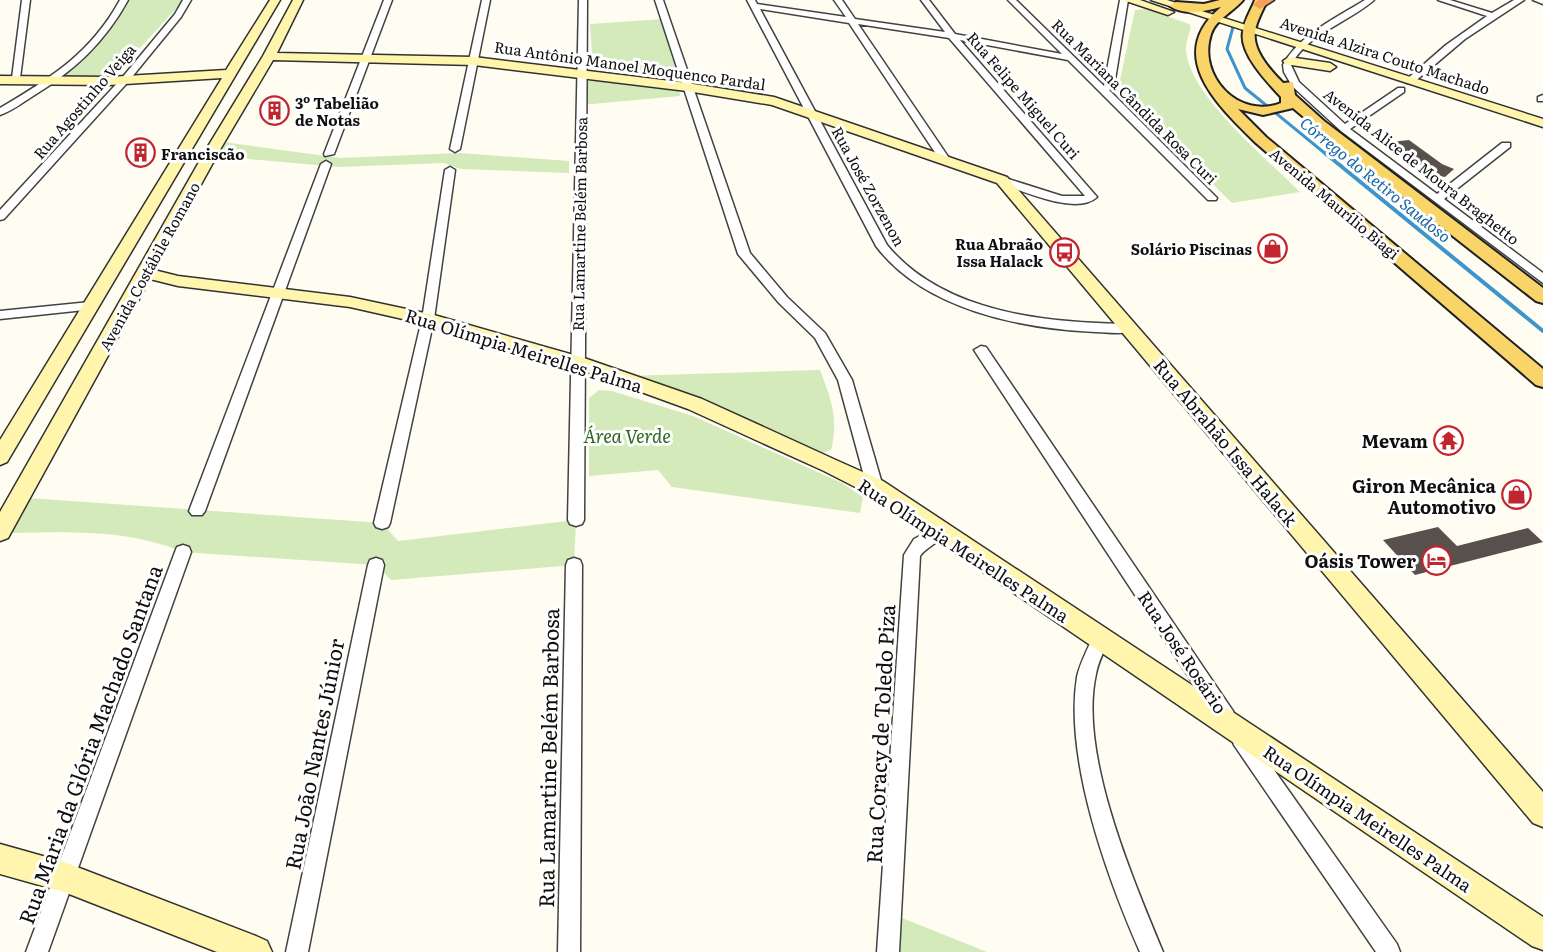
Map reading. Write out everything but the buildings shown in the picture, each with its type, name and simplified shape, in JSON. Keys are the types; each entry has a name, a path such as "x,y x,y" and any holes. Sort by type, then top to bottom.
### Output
{"main road":[{"name":"Avenida Maurílio Biagi","path":"1236,0 1216,18 1206,32 1201,46 1207,75 1235,115 1260,140 1543,380"},
{"path":"1176,6 1204,8 1236,0"},
{"path":"1262,2 1249,29 1249,41 1256,56 1287,95 1338,131 1543,297"},
{"path":"1286,112 1288,66"},
{"path":"1221,97 1260,114 1286,112 1338,131"},
{"path":"1260,114 1256,125 1260,140"}],"street":[{"path":"16,78 26,0"},
{"path":"0,112 58,78 102,38 124,0"},
{"name":"Rua Agostinho Veiga","path":"0,218 124,81 178,15 187,0"},
{"name":"Avenida Costábile Romano","path":"0,457 275,0"},
{"name":"Avenida Costábile Romano","path":"0,532 142,281 214,148 269,56 298,0"},
{"path":"197,511 388,0"},
{"path":"455,149 486,0"},
{"name":"Rua Lamartine Belém Barbosa","path":"576,520 583,0"},
{"path":"658,0 744,254 783,300 820,336 844,380 865,446 875,488"},
{"name":"Rua Felipe Miguel Curi","path":"925,0 952,36 1091,194 1090,200 1078,202"},
{"name":"Rua Mariana Cândida Rosa Curi","path":"1012,0 1212,198"},
{"path":"1103,90 1110,86 1126,0 1191,19 1206,32"},
{"name":"Avenida Alzira Couto Machado","path":"1156,0 1302,45 1348,67 1405,86 1470,106 1543,123"},
{"path":"1288,66 1302,45 1370,0"},
{"path":"1442,0 1492,15"},
{"path":"1338,131 1363,117 1405,86 1456,39 1520,0"},
{"path":"1537,0 1543,2"},
{"path":"753,3 1069,58"},
{"name":"Rua José Zorzenon","path":"753,3 882,246 900,267 927,286 969,305 1017,320 1072,328 1129,328"},
{"path":"823,15 841,4 944,158"},
{"path":"1280,39 1314,36"},
{"name":"Rua Antônio Manoel Moquenco Pardal","path":"269,56 474,61 556,71 582,69 774,101 1002,180 1063,200 1078,202"},
{"name":"Avenida Alzira Couto Machado","path":"1288,66 1313,63 1348,67"},
{"name":"Avenida Alice de Moura Braghetto","path":"1288,66 1295,84 1329,116 1338,131 1438,199 1543,279"},
{"path":"0,80 58,78 124,81 230,74"},
{"path":"774,101 789,99 799,92"},
{"name":"Avenida Alzira Couto Machado","path":"1470,106 1543,135"},
{"path":"1329,116 1363,117"},
{"path":"1438,199 1506,145"},
{"path":"184,150 214,148"},
{"path":"382,523 428,319 450,170"},
{"name":"Rua Abrahão Issa Halack","path":"1002,180 1543,813"},
{"name":"Rua Olímpia Meirelles Palma","path":"100,289 114,291 142,281 178,281 350,302 428,319 577,362 695,404 875,488 1543,935"},
{"path":"0,315 90,306"},
{"name":"Rua José Rosário","path":"981,350 1232,727 1389,952"},
{"name":"Rua Coracy de Toledo Piza","path":"888,952 912,555 920,544 939,532"},
{"name":"Rua Maria da Glória Machado Santana","path":"37,952 183,552"},
{"name":"Rua João Nantes Júnior","path":"297,952 376,565"},
{"name":"Rua Lamartine Belém Barbosa","path":"569,952 574,565"},
{"path":"1100,640 1086,677 1085,729 1093,780 1117,863 1143,935 1152,952"},
{"path":"0,859 64,877 255,952"}],"green space":[{"path":"124,0 184,0 116,74 109,77 65,75 67,70 98,41"},
{"path":"1147,9 1189,24 1191,27 1186,49 1190,67 1200,86 1232,126 1300,192 1232,203 1121,94 1118,89 1135,10"},
{"path":"664,19 688,81 593,69 590,24"},
{"path":"596,79 679,90 680,96 581,105 581,83"},
{"path":"224,142 340,158 459,153 569,161 569,173 461,169 443,163 339,167 214,156"},
{"path":"820,370 833,409 833,439 831,450 811,457 627,376"},
{"name":"Área Verde","path":"599,390 612,391 693,416 842,483 863,497 860,513 672,487 658,470 589,476 589,398"},
{"path":"29,498 382,523 398,541 576,520 574,565 391,580 376,565 183,552 140,539 97,534 8,533"},
{"path":"882,910 987,952 879,952"}],"waterway":[{"name":"Córrego do Retiro Saudoso","path":"1233,27 1227,49 1245,88 1327,155"},
{"name":"Córrego do Retiro Saudoso","path":"1325,153 1543,331"}],"place":[{"name":"3º Tabelião de Notas","path":"274,111"},
{"name":"Franciscão","path":"140,153"},
{"name":"Solário Piscinas","path":"1273,248"},
{"name":"Rua Abraão Issa Halack","path":"1064,252"},
{"name":"Mevam","path":"1449,440"},
{"name":"Giron Mecânica Automotivo","path":"1517,495"},
{"name":"Oásis Tower","path":"1437,560"}]}
